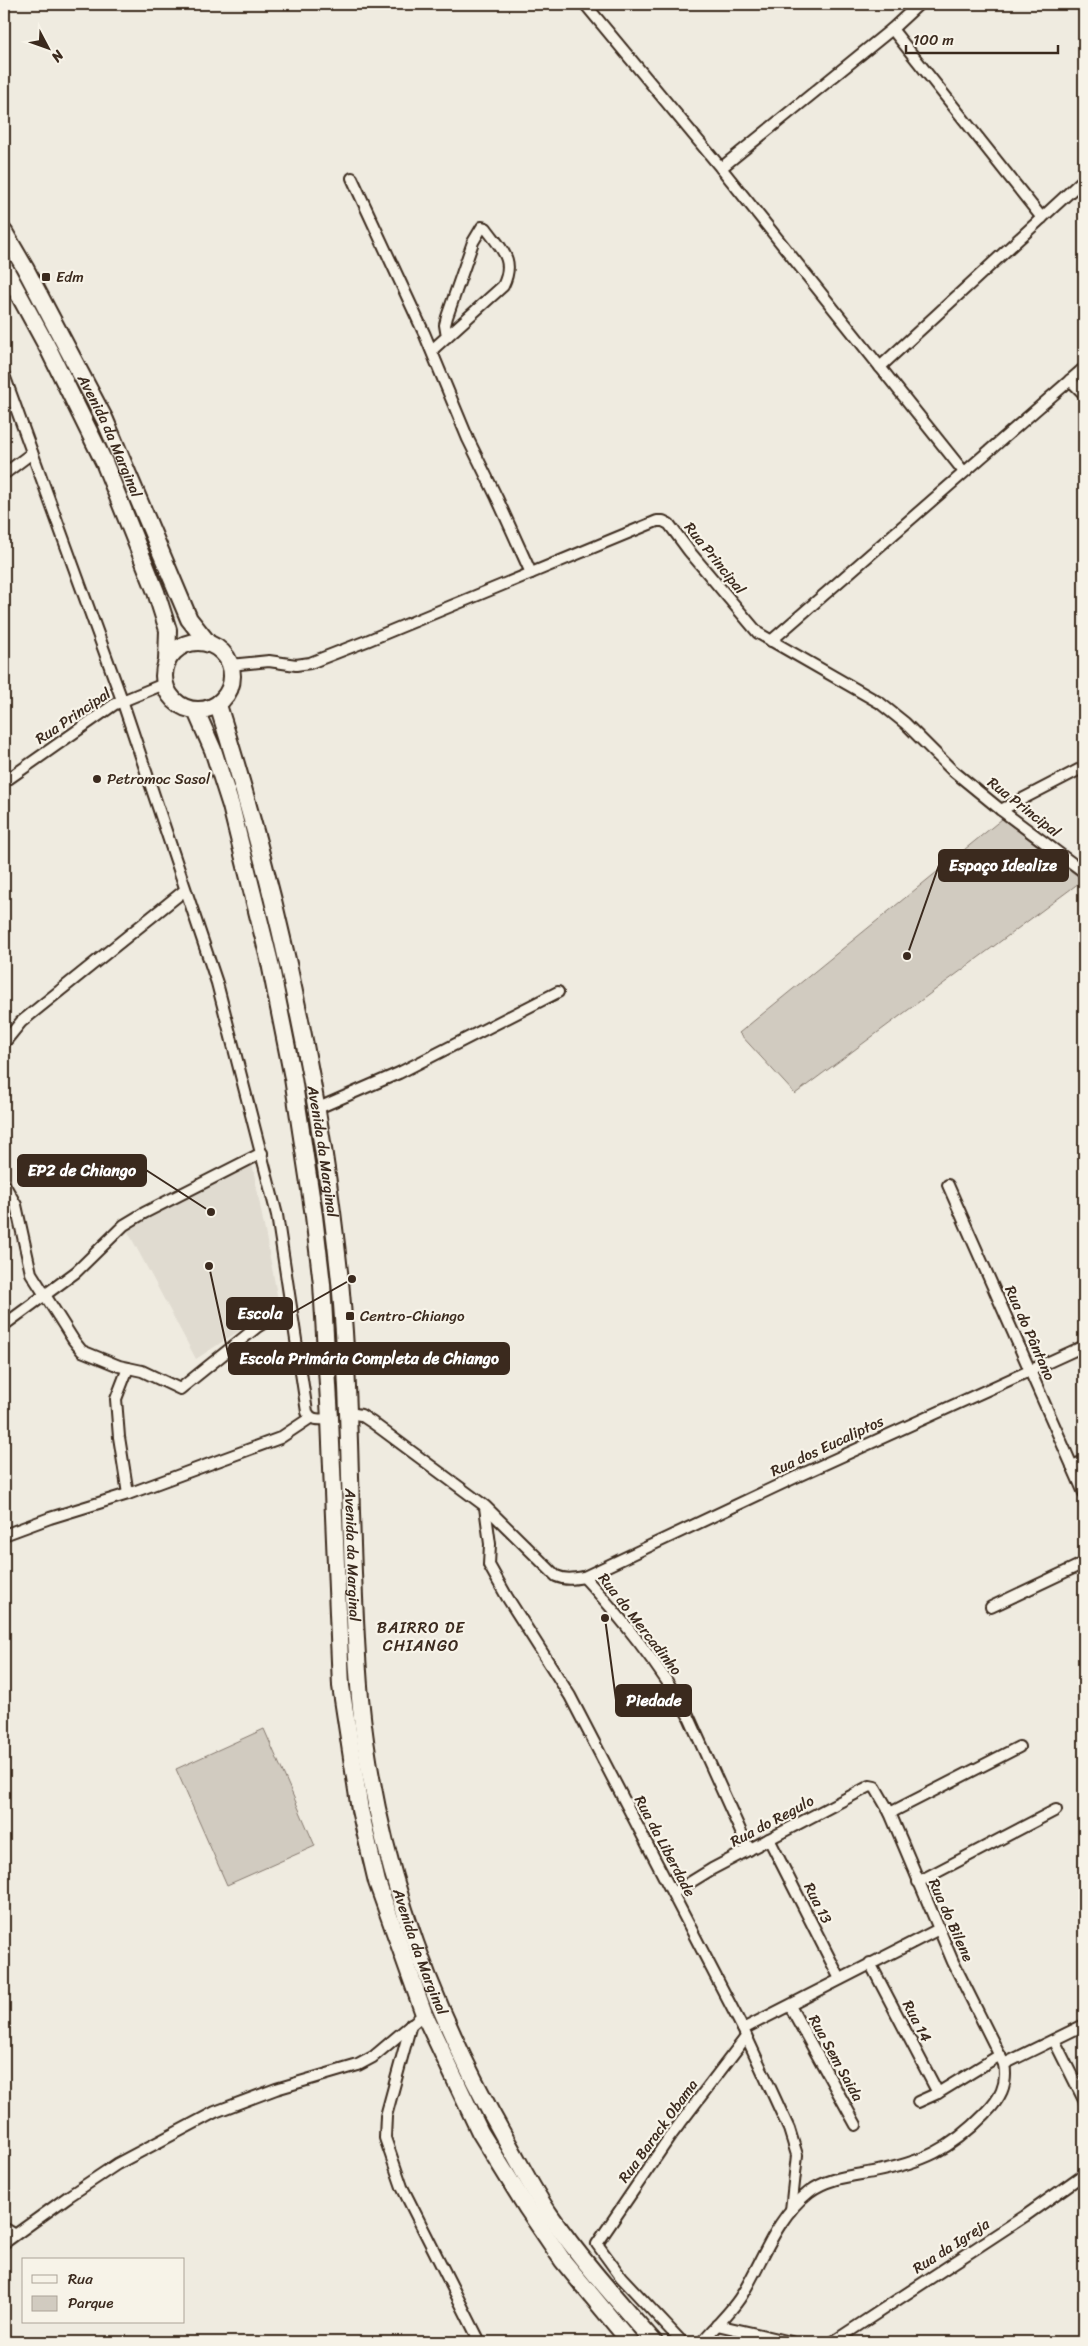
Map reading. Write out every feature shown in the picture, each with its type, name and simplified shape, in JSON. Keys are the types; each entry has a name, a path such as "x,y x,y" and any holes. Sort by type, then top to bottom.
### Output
{"main road":[{"name":"Avenida da Marginal","path":"4,232 105,420 189,620 208,643"},
{"name":"Avenida da Marginal","path":"4,268 49,350 104,462 156,592 168,630 167,661"},
{"path":"196,642 208,643 221,652 230,665 232,683 224,698 218,704 208,709 196,711 186,709 176,703 169,695 164,684 164,672 167,661 174,651 184,645 196,642"},
{"name":"Avenida da Marginal","path":"218,704 243,785 273,897 316,1109 340,1281 349,1413 351,1540 360,1697 367,1752 381,1825 418,1952 438,2005 486,2105 548,2212 601,2282 654,2342"},
{"name":"Avenida da Marginal","path":"196,711 213,750 231,806 270,963 293,1078 321,1274 330,1419 341,1686 356,1781 377,1882 417,2019 480,2132 526,2208 563,2261 630,2342"}],"street":[{"path":"585,4 721,168 964,472"},
{"path":"721,168 892,29 919,4"},
{"path":"892,29 1042,218"},
{"path":"352,178 432,350 468,439 531,573"},
{"path":"880,367 1084,179"},
{"path":"432,350 503,286 507,278 510,271 508,261 486,228 482,227 474,242 447,317 445,325 447,336"},
{"path":"771,641 1084,368"},
{"path":"4,375 122,700 217,983 277,1215 307,1412 310,1418 315,1420 330,1419"},
{"path":"1070,380 1084,394"},
{"path":"4,474 32,453"},
{"name":"Rua Principal","path":"230,665 269,661 296,665 310,662 369,640 657,521 663,521 669,524 748,623 771,641 880,702 905,723 952,770 1001,810 1084,872"},
{"name":"Rua Principal","path":"4,782 122,700 164,684"},
{"path":"1001,810 1084,767"},
{"path":"4,1043 22,1022 185,890"},
{"path":"316,1109 398,1073 558,992"},
{"path":"4,1325 76,1272 124,1225 144,1212 262,1153"},
{"name":"Rua do Pântano","path":"948,1185 1084,1493"},
{"path":"5,1187 16,1205 30,1273 78,1347 119,1366 142,1371 180,1389 257,1327 274,1316 291,1311"},
{"name":"Rua dos Eucaliptos","path":"584,1577 742,1501 1084,1346"},
{"path":"128,1368 116,1398 119,1437 128,1494"},
{"path":"349,1413 361,1415 373,1423 485,1506 556,1576 563,1579 584,1577"},
{"path":"4,1535 50,1518 128,1494 280,1438 310,1418"},
{"path":"1072,1466 1084,1461"},
{"name":"Rua da Liberdade","path":"485,1506 490,1544 489,1565 507,1597 570,1696 745,2033 795,2144 797,2155 791,2210"},
{"path":"991,1606 1084,1563"},
{"name":"Rua do Mercadinho","path":"584,1577 619,1618 677,1696 688,1714 749,1850"},
{"path":"890,1813 1019,1747"},
{"name":"Rua do Regulo","path":"673,1893 712,1870 870,1786 875,1787"},
{"name":"Rua do Bilene","path":"875,1787 890,1813 939,1930 1002,2060"},
{"path":"918,1882 1056,1810"},
{"name":"Rua 13","path":"770,1839 840,1979"},
{"name":"Rua Barack Obama","path":"682,2342 621,2277 596,2244 669,2138 745,2033 790,2006 870,1963 939,1930"},
{"name":"Rua 14","path":"870,1963 938,2093"},
{"name":"Rua Sem Saida","path":"790,2006 856,2125"},
{"path":"4,2243 14,2234 117,2164 215,2112 276,2089 358,2065 373,2057 417,2019"},
{"path":"417,2019 386,2116 385,2138 402,2187 480,2342"},
{"path":"918,2102 1002,2060 1054,2040 1084,2025"},
{"path":"1054,2040 1084,2100"},
{"path":"702,2342 742,2295 775,2231 791,2210 810,2191 826,2182 940,2152 959,2140 991,2108 1001,2094 1006,2077 1002,2060"},
{"name":"Rua da Igreja","path":"833,2342 1025,2216 1084,2174"},
{"path":"4,2228 14,2234"},
{"path":"717,2325 791,2342"}],"shaded area":[{"path":"252,1163 279,1305 196,1359 126,1228"}],"green space":[{"path":"1002,819 1083,880 795,1094 739,1033"},
{"path":"264,1729 315,1846 227,1885 176,1769"}],"place":[{"name":"Edm","path":"46,277"},
{"name":"Petromoc Sasol","path":"97,779"},
{"name":"Espaço Idealize","path":"907,956"},
{"name":"EP2 de Chiango","path":"211,1212"},
{"name":"Escola Primária Completa de Chiango","path":"209,1266"},
{"name":"Escola","path":"352,1279"},
{"name":"Centro-Chiango","path":"350,1316"},
{"name":"Piedade","path":"605,1618"}],"district":[{"name":"BAIRRO DE CHIANGO","path":"421,1636"}]}
